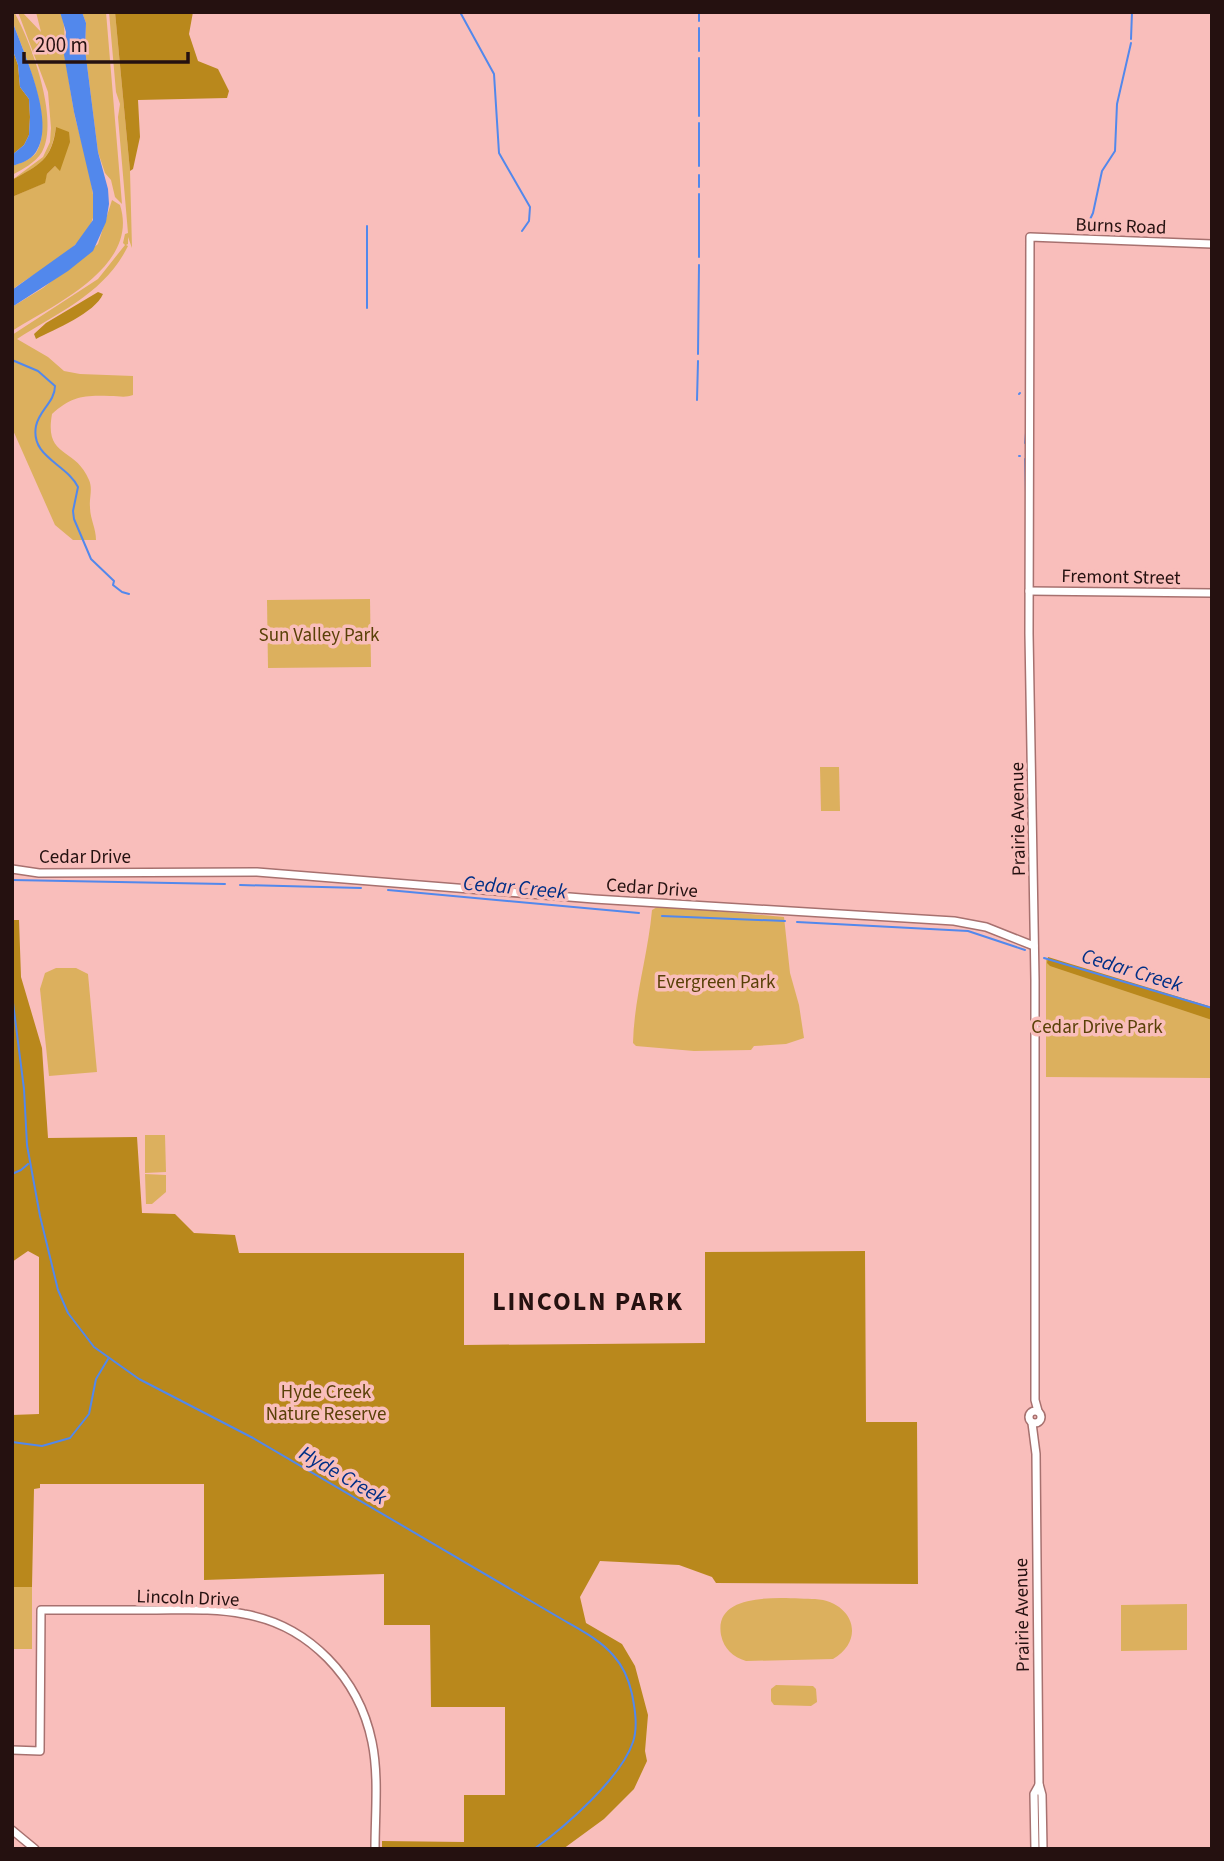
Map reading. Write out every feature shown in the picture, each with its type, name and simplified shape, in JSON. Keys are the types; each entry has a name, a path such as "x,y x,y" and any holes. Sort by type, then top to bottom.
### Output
{"street":[{"name":"Burns Road","path":"1030,237 1212,244"},
{"name":"Prairie Avenue","path":"1030,237 1029,591 1034,946 1035,1411 1028,1418 1035,1422 1036,1446 1039,1784 1042,1795 1043,1849"},
{"name":"Fremont Street","path":"1029,591 1212,593"},
{"name":"Cedar Drive","path":"12,869 39,873 257,872 594,899 954,921 986,927 1034,946"},
{"name":"Lincoln Drive","path":"12,1750 40,1751 41,1610 236,1612 271,1621 313,1644 350,1685 369,1727 375,1765 375,1849"},
{"name":"Prairie Avenue","path":"1035,1849 1034,1794 1039,1784"},
{"path":"12,1830 36,1849"}],"green space":[{"path":"12,12 21,25 35,61 48,121 47,138 42,152 32,163 12,175 12,166 36,153 41,140 42,124 36,87 12,20"},
{"path":"18,12 22,12 41,32 36,12 60,12 65,59 75,117 92,185 94,211 92,221 78,242 57,260 12,290 12,197 44,183 47,174 55,166 60,170 56,127 51,147 43,160 12,180 43,157 50,142 51,128 48,92"},
{"path":"82,12 106,12 122,204 115,197 111,180 105,173 98,152 85,49 86,23"},
{"path":"109,12 115,12 130,171 132,248 128,237 128,246 118,262 94,289 17,339 48,357 64,371 133,376 133,395 79,398 66,403 52,414 52,439 56,446 83,469 90,483 90,511 96,540 73,540 55,525 12,428 12,335 98,279 125,245 125,234 128,233 118,117 120,104 116,92"},
{"path":"115,12 193,12 189,34 198,61 218,69 229,91 227,98 138,100 140,137 133,169 130,171"},
{"path":"12,48 18,65 20,87 29,99 30,117 29,135 24,145 12,155"},
{"path":"56,127 69,132 70,142 60,171 55,166 47,174 45,183 12,197 12,180 43,160 51,147"},
{"path":"112,200 120,205 123,227 117,247 105,265 89,282 12,331 12,307 43,288 98,244"},
{"path":"98,292 103,294 92,308 36,339 34,334 46,323"},
{"name":"Sun Valley Park","path":"370,599 371,667 268,668 267,600"},
{"path":"820,767 839,767 840,811 821,811"},
{"name":"Evergreen Park","path":"659,906 784,917 790,973 804,1038 786,1044 754,1046 751,1050 694,1051 636,1046 633,1043 636,1010 652,910"},
{"name":"Hyde Creek Nature Reserve","path":"12,920 19,920 21,977 42,1048 48,1138 137,1137 142,1213 175,1214 194,1233 235,1235 239,1253 464,1253 464,1345 705,1343 705,1252 865,1251 866,1422 917,1422 918,1584 716,1583 712,1577 679,1565 600,1561 580,1597 586,1623 622,1644 635,1666 648,1715 645,1751 647,1761 634,1789 604,1819 563,1849 382,1849 382,1841 464,1842 464,1795 505,1795 505,1707 431,1707 430,1625 384,1625 384,1574 204,1580 204,1484 40,1484 40,1488 34,1489 32,1587 12,1587 12,1415 39,1414 39,1257 28,1251 12,1262"},
{"path":"1048,957 1212,1007 1212,1020 1050,966 1047,963"},
{"name":"Cedar Drive Park","path":"1046,958 1212,1008 1212,1078 1046,1077"},
{"path":"56,968 76,968 88,974 97,1072 49,1076 40,989 45,973"},
{"path":"145,1135 165,1135 166,1172 145,1173"},
{"path":"145,1174 166,1175 166,1192 152,1204 146,1204"},
{"path":"12,1587 32,1587 32,1649 12,1649"},
{"path":"771,1598 815,1599 838,1606 851,1622 850,1641 844,1651 833,1659 746,1661 733,1655 724,1644 721,1635 722,1620 729,1610 740,1603"},
{"path":"1187,1604 1187,1650 1121,1651 1121,1605"},
{"path":"776,1685 813,1686 816,1689 817,1702 811,1706 774,1705 771,1701 771,1689"}],"water":[{"path":"60,12 82,12 86,23 85,49 98,152 108,189 109,204 106,222 93,251 68,271 12,307 12,290 75,245 93,220 93,193 74,112 64,55 66,32"},
{"path":"12,20 36,87 43,123 41,139 34,155 12,166 12,155 24,145 29,135 30,117 29,99 20,87 18,65 12,48"}],"waterway":[{"path":"460,12 494,74 499,153 530,207 529,221 522,231"},
{"path":"699,12 699,21"},
{"path":"1131,39 1132,12"},
{"path":"699,28 699,51"},
{"path":"1086,228 1093,213 1102,171 1115,151 1117,104 1131,43"},
{"path":"699,58 699,116"},
{"path":"699,123 699,166"},
{"path":"699,175 699,187"},
{"path":"699,194 699,257"},
{"path":"367,226 367,308"},
{"path":"698,354 699,265"},
{"path":"12,360 38,371 55,386 36,426 38,445 78,487 74,519 91,559 114,581 113,585 129,594"},
{"path":"697,400 698,361"},
{"path":"1025,443 1026,433"},
{"path":"1025,459 1026,492"},
{"name":"Cedar Creek","path":"12,880 225,884"},
{"name":"Cedar Creek","path":"240,885 361,888"},
{"name":"Cedar Creek","path":"388,890 639,913"},
{"name":"Cedar Creek","path":"662,916 785,921"},
{"name":"Cedar Creek","path":"797,922 968,931 1025,950"},
{"name":"Cedar Creek","path":"1044,958 1212,1008"},
{"name":"Hyde Creek","path":"12,995 24,1089 27,1145 40,1216 58,1290 68,1313 94,1347 139,1379 253,1438 584,1632 597,1640 620,1664 631,1689 636,1718 635,1736 627,1756 591,1801 534,1849"},
{"path":"12,1174 28,1164"},
{"path":"12,1442 42,1446 70,1438 89,1414 96,1379 108,1359"}],"district":[{"name":"LINCOLN PARK","path":"588,1301"}]}
